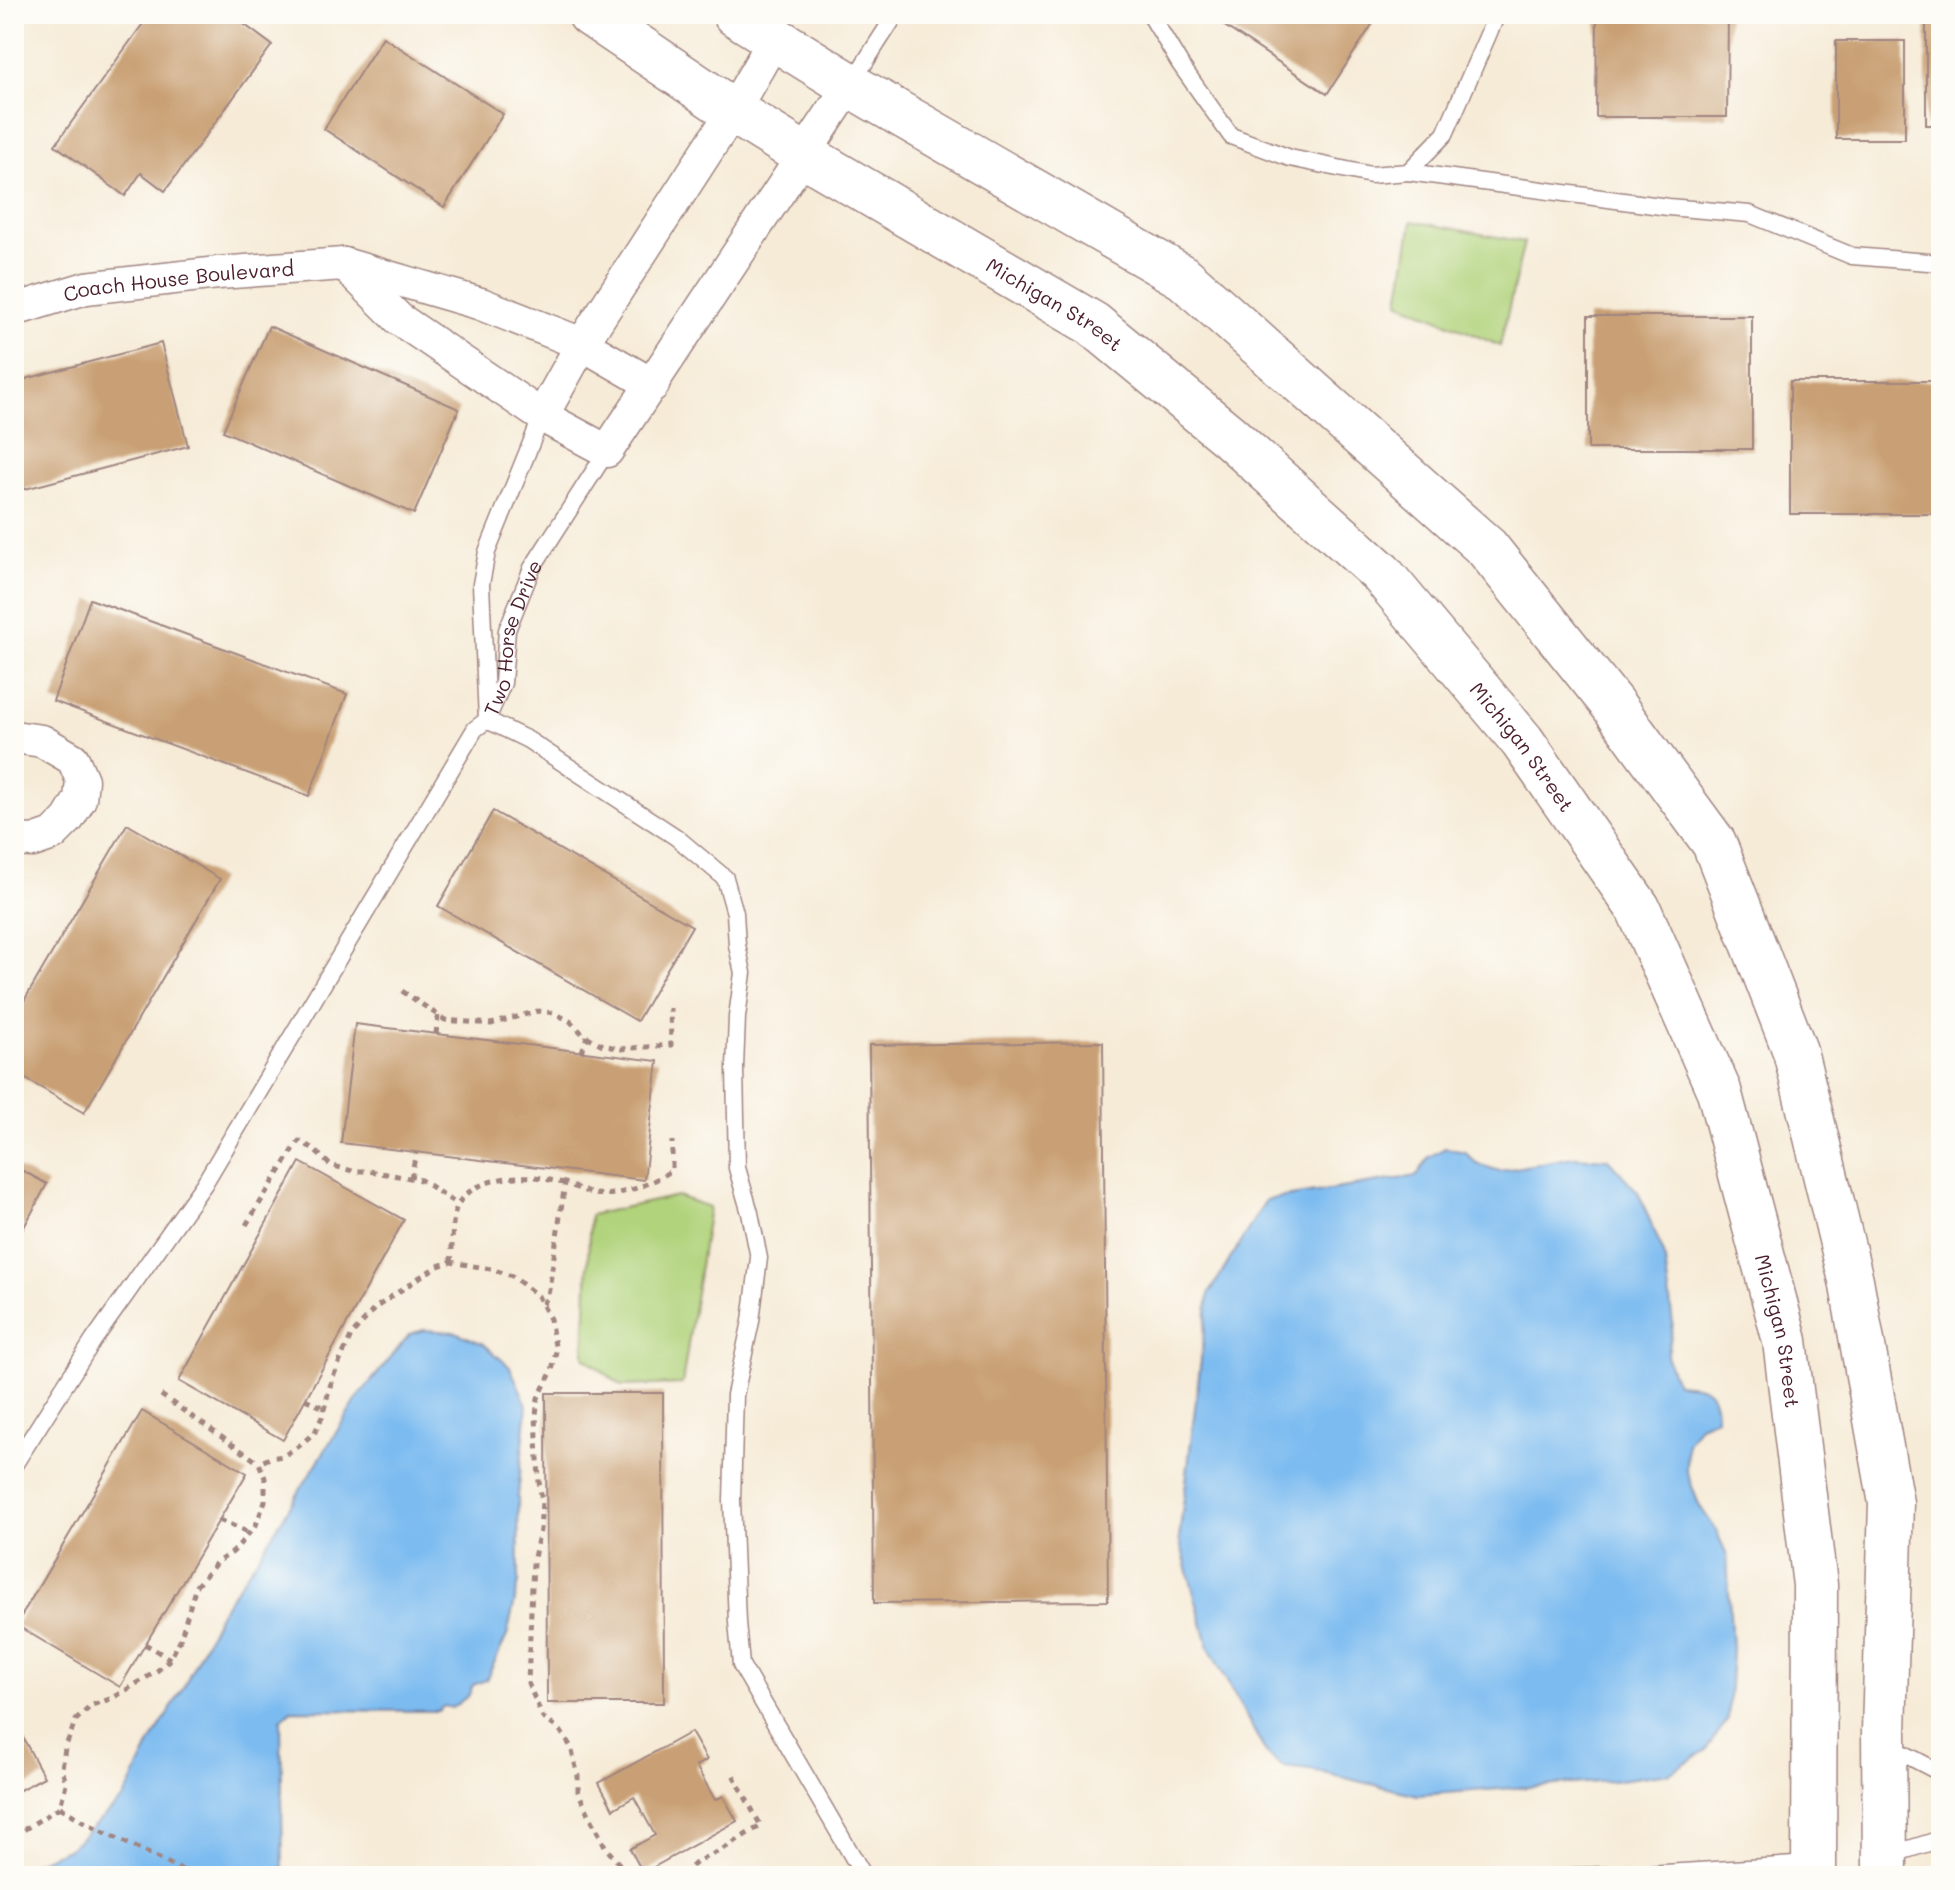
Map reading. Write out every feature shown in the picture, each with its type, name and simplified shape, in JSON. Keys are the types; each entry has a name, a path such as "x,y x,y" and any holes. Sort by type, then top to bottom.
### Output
{"street":[{"name":"Michigan Street","path":"590,14 804,155 1093,324 1229,436 1381,573 1522,741 1638,908 1719,1091 1785,1341 1815,1585 1814,1870"},
{"path":"735,14 779,33 850,85 1184,278 1487,548 1613,705 1714,843 1795,1051 1854,1293 1891,1503 1884,1744 1885,1866"},
{"name":"Two Horse Drive","path":"542,416 582,344 733,111 779,33"},
{"name":"Two Horse Drive","path":"607,451 850,85"},
{"path":"344,264 399,319 542,416 607,451"},
{"name":"Coach House Boulevard","path":"14,310 86,288 218,273 344,264 481,304 582,344 653,385"},
{"path":"14,737 42,741 73,759 82,780 80,799 68,819 53,834 33,841 14,840"}],"lane":[{"path":"850,85 896,14"},
{"path":"1150,14 1180,64 1231,136 1290,158 1371,175 1408,172 1668,207 1750,214 1852,256 1941,263"},
{"path":"1408,172 1445,134 1497,14"},
{"name":"Two Horse Drive","path":"487,720 481,584 487,552 542,416"},
{"name":"Two Horse Drive","path":"487,720 503,683 507,630 532,568 607,451"},
{"path":"14,1465 93,1341 204,1184 475,729 487,720 528,740 676,837 725,878 735,913 743,973 735,1068 737,1168 759,1258 751,1321 735,1395 732,1500 741,1665 864,1876"},
{"path":"1884,1744 1941,1773"},
{"path":"1885,1866 1941,1839"},
{"path":"1572,1876 1814,1870"}],"path":[{"path":"402,991 445,1020 491,1024 538,1011 554,1013 603,1045 621,1049 671,1045 670,1008"},
{"path":"436,1034 438,1015"},
{"path":"582,1052 587,1036"},
{"path":"246,1225 299,1141 312,1148 330,1165 421,1180 458,1205"},
{"path":"451,1262 455,1212 461,1198 472,1190 513,1177 536,1177 597,1194 634,1189 662,1178 672,1170 672,1141"},
{"path":"411,1178 416,1152"},
{"path":"542,1305 548,1296 565,1183"},
{"path":"259,1463 283,1456 315,1432 332,1379 351,1336 385,1300 438,1266 451,1262 491,1269 512,1276 538,1296 550,1319 556,1351 552,1371 538,1398 536,1415 542,1501 533,1562 528,1683 543,1718 560,1730 571,1747 578,1776 578,1792 606,1848 629,1876"},
{"path":"14,1836 60,1807 66,1784 62,1768 65,1748 76,1720 92,1705 113,1698 157,1671 170,1659 180,1640 196,1586 217,1562 233,1552 250,1533 265,1501 265,1478 259,1463 161,1395"},
{"path":"305,1399 324,1408"},
{"path":"219,1520 250,1533"},
{"path":"145,1644 170,1659"},
{"path":"684,1876 694,1862 761,1826 731,1771"},
{"path":"60,1807 194,1876"}],"green space":[{"path":"1412,221 1524,242 1500,346 1399,302"},
{"path":"677,1196 709,1207 682,1384 622,1386 584,1357 590,1215"}],"water":[{"path":"1445,1148 1465,1152 1477,1164 1500,1171 1573,1157 1608,1159 1638,1192 1664,1254 1673,1324 1667,1358 1676,1383 1706,1389 1714,1399 1716,1418 1699,1425 1687,1443 1686,1470 1699,1505 1716,1530 1727,1556 1732,1650 1728,1719 1705,1751 1669,1773 1612,1781 1418,1795 1311,1770 1283,1767 1266,1753 1209,1648 1179,1539 1209,1294 1266,1200 1417,1176 1429,1157"},
{"path":"424,1330 455,1332 484,1344 510,1367 527,1405 518,1496 519,1582 507,1636 486,1680 473,1685 469,1695 452,1708 444,1706 438,1711 291,1710 281,1720 283,1876 14,1876 14,1871 70,1848 124,1798 219,1614 359,1396 410,1334"}],"building":[{"path":"150,14 230,14 272,45 165,191 141,173 125,196 55,145"},
{"path":"1222,14 1379,14 1327,94 1217,21"},
{"path":"1597,14 1728,14 1727,117 1596,117"},
{"path":"1926,23 1941,23 1941,125 1926,125"},
{"path":"383,37 503,114 444,207 324,129"},
{"path":"1836,41 1905,41 1905,139 1836,139"},
{"path":"1588,316 1752,316 1752,449 1588,449"},
{"path":"269,326 459,409 414,514 223,431"},
{"path":"161,343 188,446 14,492 14,382"},
{"path":"1790,381 1941,381 1941,514 1790,514"},
{"path":"90,599 347,694 309,796 53,701"},
{"path":"493,811 692,926 637,1021 438,906"},
{"path":"127,824 220,879 84,1113 14,1072 14,1018"},
{"path":"355,1024 658,1061 644,1180 341,1143"},
{"path":"1103,1042 1108,1601 874,1603 869,1045"},
{"path":"300,1162 404,1220 283,1440 179,1381"},
{"path":"14,1166 47,1184 14,1246"},
{"path":"546,1393 663,1393 664,1703 547,1703"},
{"path":"142,1411 247,1473 120,1687 16,1625"},
{"path":"14,1721 44,1777 14,1793"},
{"path":"691,1732 707,1760 696,1766 715,1800 723,1796 737,1821 643,1873 630,1849 655,1835 634,1797 613,1809 599,1783"}]}
